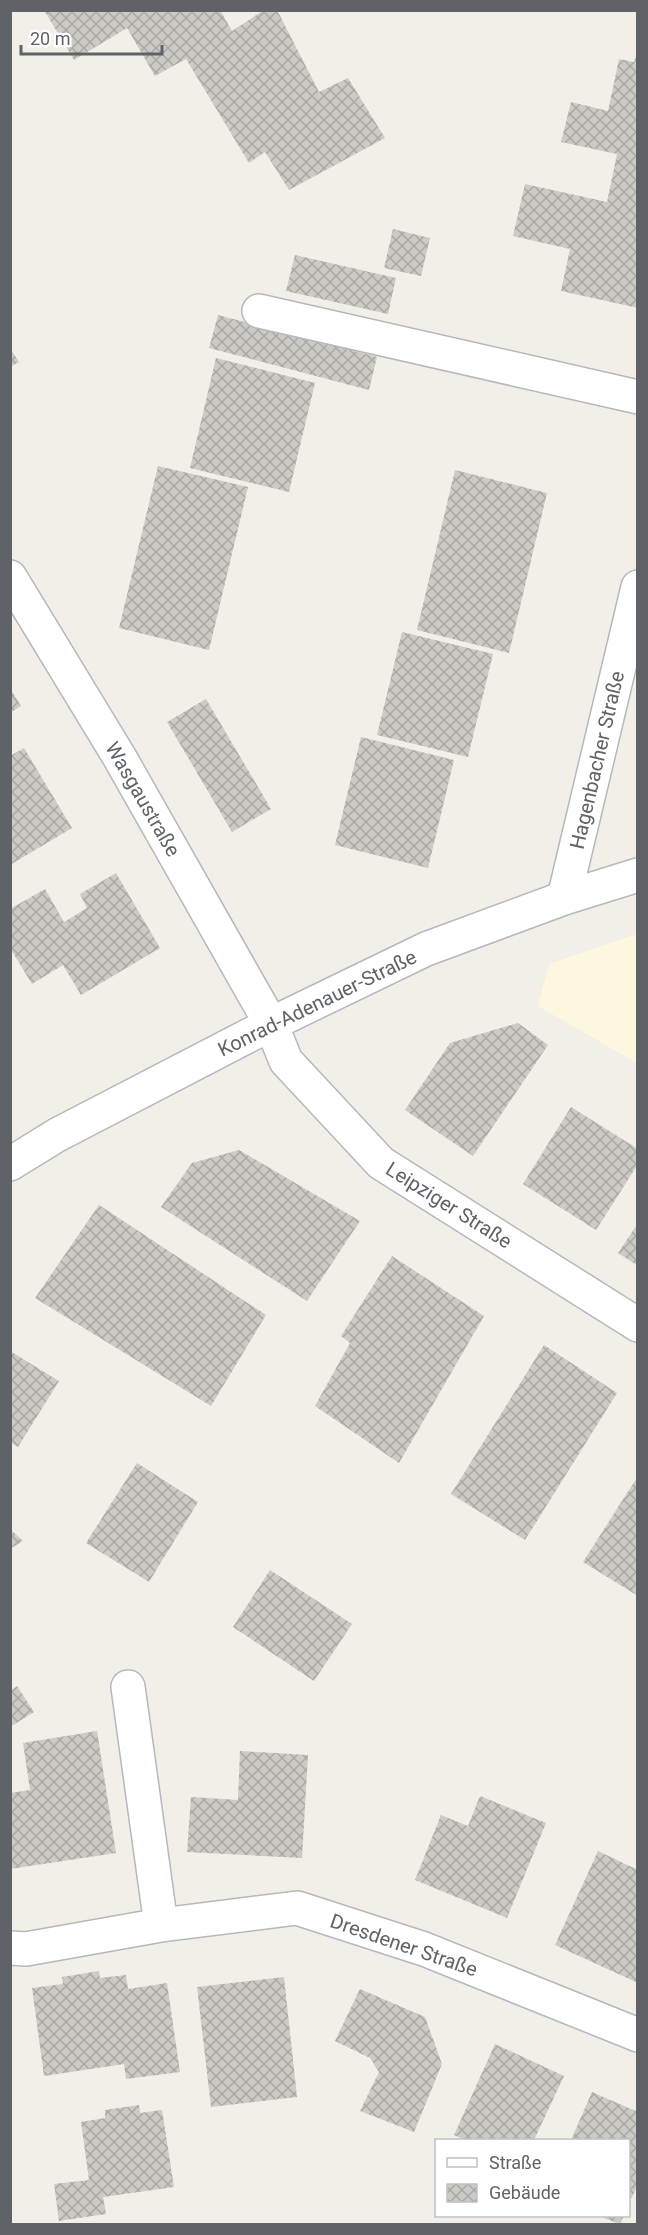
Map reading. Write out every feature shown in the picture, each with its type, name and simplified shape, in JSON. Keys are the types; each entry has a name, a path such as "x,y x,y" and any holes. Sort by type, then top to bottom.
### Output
{"street":[{"path":"259,311 638,398"},
{"name":"Wasgaustraße","path":"10,577 120,758 271,1024"},
{"name":"Hagenbacher Straße","path":"564,898 638,587"},
{"name":"Konrad-Adenauer-Straße","path":"10,1164 57,1135 271,1024 426,949 564,898 638,875"},
{"name":"Leipziger Straße","path":"271,1024 286,1061 381,1163 638,1325"},
{"path":"129,1687 161,1925"},
{"name":"Dresdener Straße","path":"10,1948 26,1949 161,1925 297,1908 424,1949 638,2035"}],"shaded area":[{"path":"638,934 637,1063 538,1006 549,964"}],"building":[{"path":"44,10 220,10 232,31 264,10 277,10 319,92 348,78 385,138 289,190 265,152 249,163 186,59 155,76 127,28 74,60"},
{"path":"637,53 638,308 561,291 570,249 513,236 525,184 607,202 617,154 561,142 571,102 608,111 619,59 634,62"},
{"path":"393,229 430,238 421,276 384,268"},
{"path":"295,255 396,278 388,314 286,291"},
{"path":"218,315 377,357 369,390 209,348"},
{"path":"10,348 19,362 10,367"},
{"path":"216,358 315,383 289,492 190,468"},
{"path":"158,466 248,487 209,650 119,628"},
{"path":"455,470 547,493 509,653 417,630"},
{"path":"402,632 493,654 468,757 377,735"},
{"path":"10,688 21,706 10,713"},
{"path":"206,699 271,809 232,832 167,722"},
{"path":"361,737 454,760 428,868 335,845"},
{"path":"24,748 72,828 10,865 10,756"},
{"path":"116,873 160,948 81,995 63,965 32,984 10,948 10,909 45,889 64,922 87,908 80,894"},
{"path":"518,1023 548,1045 473,1156 405,1110 450,1043"},
{"path":"571,1107 638,1149 638,1164 596,1230 523,1184"},
{"path":"239,1150 360,1221 307,1301 161,1207 192,1163"},
{"path":"99,1205 266,1315 211,1406 35,1298"},
{"path":"638,1223 638,1266 618,1253"},
{"path":"392,1256 484,1316 399,1463 315,1406 350,1343 341,1336"},
{"path":"544,1345 617,1393 525,1540 451,1494"},
{"path":"10,1351 59,1381 18,1447 10,1442"},
{"path":"137,1463 198,1502 149,1582 86,1543"},
{"path":"638,1476 638,1596 583,1562"},
{"path":"10,1529 23,1541 10,1549"},
{"path":"270,1570 352,1624 314,1681 233,1627"},
{"path":"17,1686 34,1712 10,1727 10,1691"},
{"path":"97,1731 116,1853 10,1869 10,1793 30,1790 23,1743"},
{"path":"240,1751 308,1755 302,1858 187,1852 191,1797 238,1800"},
{"path":"480,1796 546,1823 507,1918 415,1880 441,1815 468,1826"},
{"path":"598,1851 638,1870 638,1983 555,1945"},
{"path":"99,1971 100,1978 126,1975 128,1989 167,1983 180,2072 126,2079 124,2064 44,2076 32,1988 63,1984 62,1977"},
{"path":"284,1977 297,2097 211,2107 197,1987"},
{"path":"360,1989 425,2017 442,2064 414,2132 360,2111 379,2072 370,2058 335,2041"},
{"path":"495,2044 564,2076 534,2139 463,2139 454,2135"},
{"path":"592,2092 638,2112 638,2185 630,2201 630,2139 571,2139"},
{"path":"139,2105 140,2113 162,2110 174,2187 103,2197 106,2214 59,2221 54,2184 89,2180 81,2122 105,2118 105,2110"},
{"path":"602,2217 624,2217 620,2224"}]}
